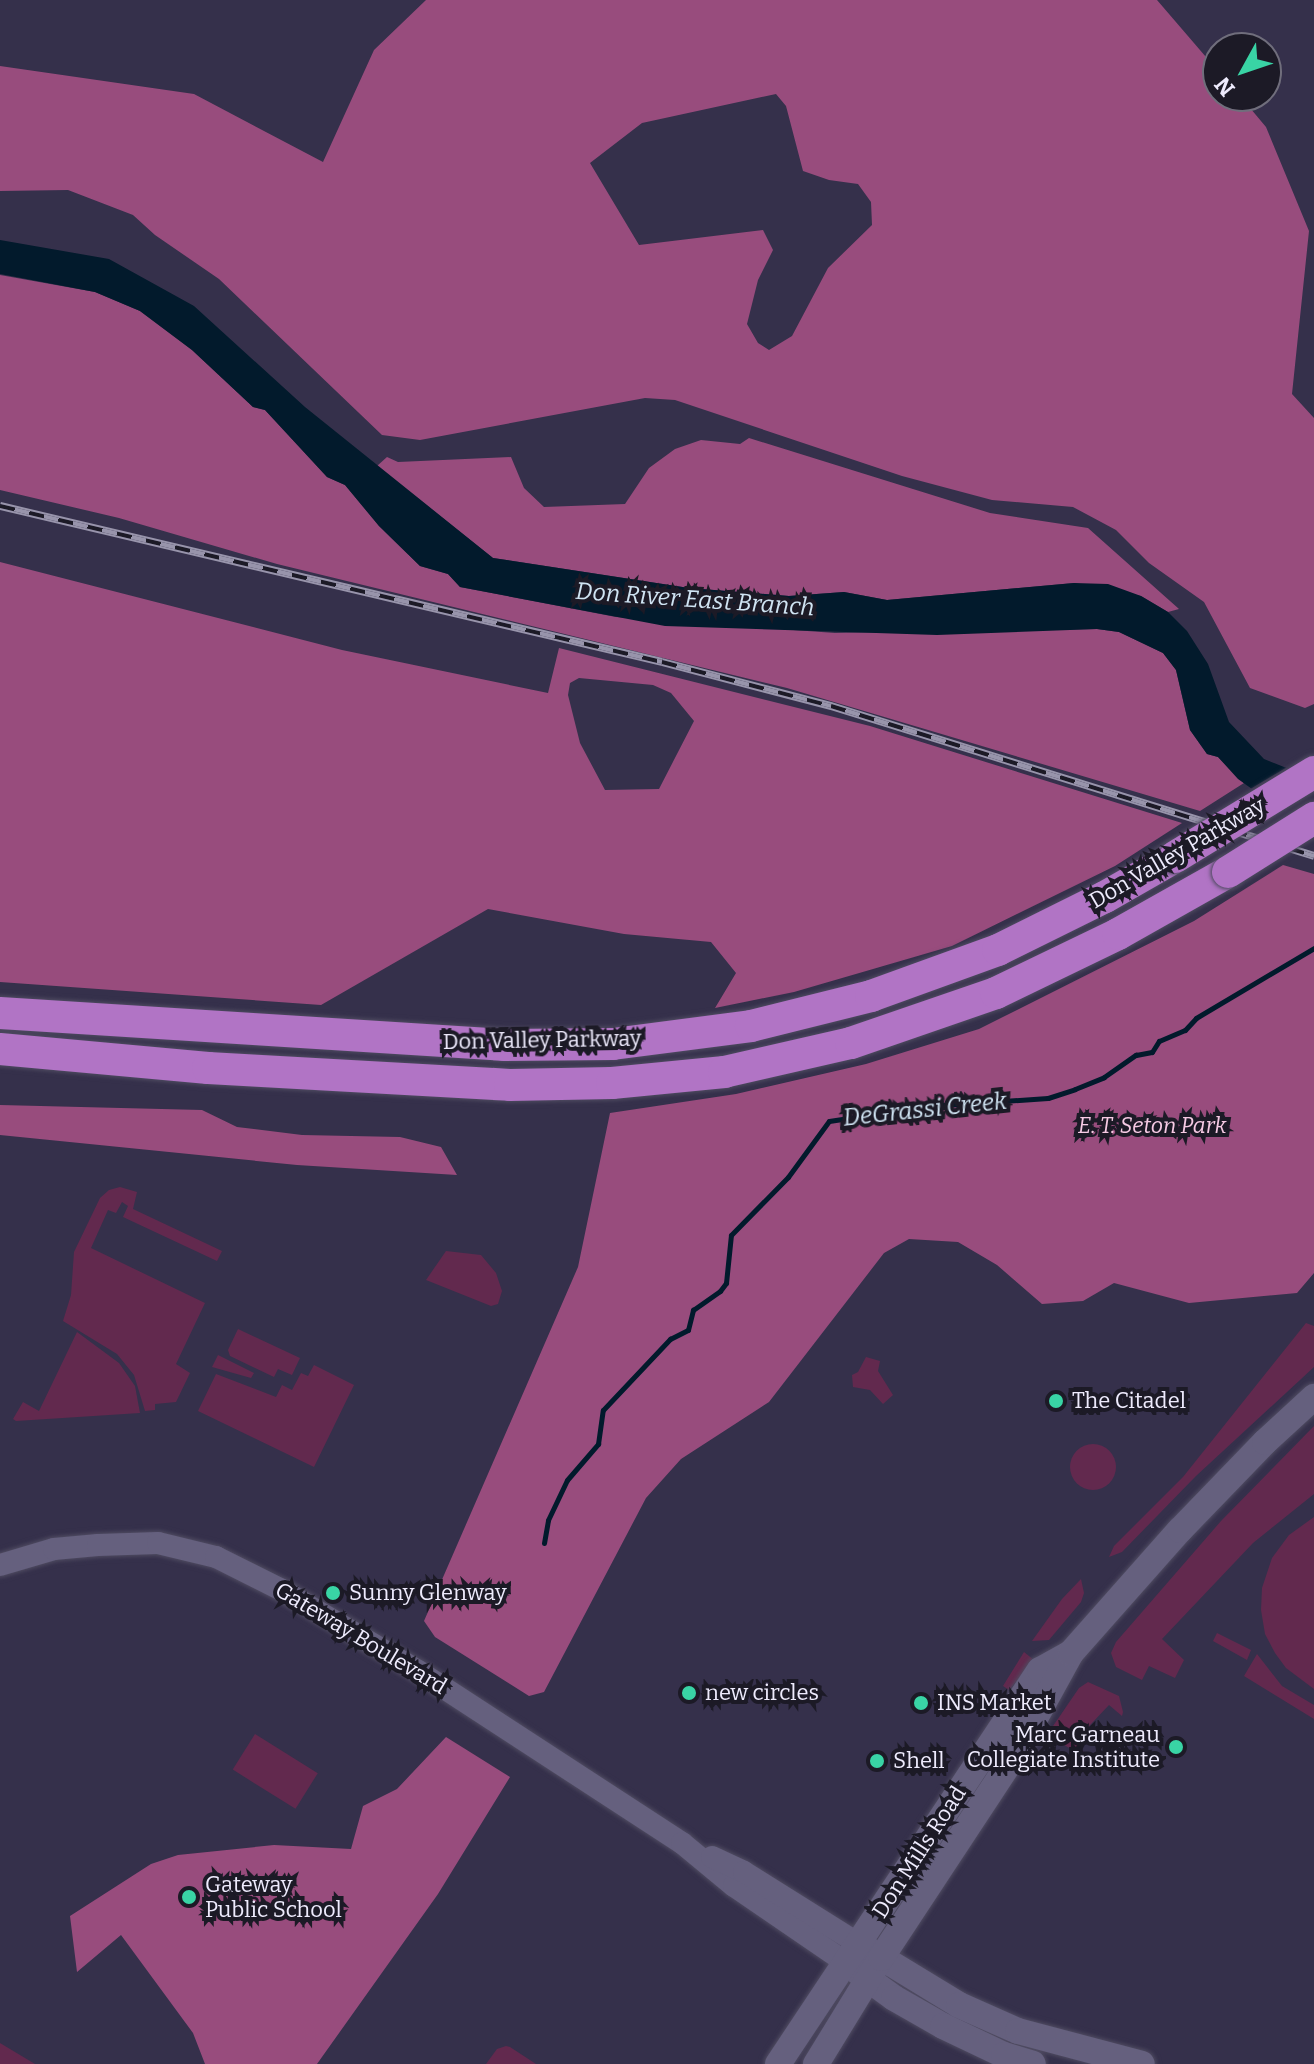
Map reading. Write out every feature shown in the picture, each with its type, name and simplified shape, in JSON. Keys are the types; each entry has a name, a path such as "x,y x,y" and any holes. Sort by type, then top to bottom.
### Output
{"highway":[{"name":"Don Valley Parkway","path":"0,1013 226,1030 505,1045 613,1044 751,1026 871,996 998,950 1105,897 1314,772"},
{"name":"Don Valley Parkway","path":"0,1049 208,1068 510,1085 612,1083 724,1072 851,1043 996,993 1118,934 1228,872 1314,818"}],"main road":[{"name":"Don Mills Road","path":"816,2064 863,1961 1040,1670 1071,1653 1180,1530 1265,1442 1314,1397"},
{"name":"Don Mills Road","path":"778,2064 863,1961"},
{"path":"863,1961 943,2026 1004,2055 1033,2064"},
{"path":"863,1961 1018,2031 1142,2064"}],"street":[{"name":"Gateway Boulevard","path":"0,1565 54,1549 98,1545 158,1543 216,1557 282,1590 418,1671 687,1846 744,1872 863,1961"}],"shaded area":[{"path":"120,1187 137,1192 133,1209 222,1251 217,1261 123,1217 128,1206 122,1202 116,1213 108,1210 91,1248 205,1303 176,1364 190,1373 176,1402 155,1404 155,1410 145,1411 134,1375 117,1354 63,1321 71,1295 74,1252 100,1198 109,1190"},
{"path":"446,1251 481,1255 496,1273 502,1291 498,1304 491,1306 426,1280"},
{"path":"1306,1323 1314,1326 1314,1367 1196,1476 1122,1552 1109,1557 1114,1546 1183,1477"},
{"path":"238,1329 300,1358 292,1375 278,1369 274,1377 230,1356 228,1350"},
{"path":"77,1332 119,1363 135,1386 140,1413 13,1419 23,1402 39,1411"},
{"path":"218,1355 254,1373 251,1378 212,1367"},
{"path":"866,1357 880,1361 878,1371 893,1395 883,1404 870,1390 853,1387 852,1375 858,1372"},
{"path":"314,1365 354,1385 314,1467 198,1411 216,1374 276,1397 282,1385 292,1390 301,1373 308,1376"},
{"path":"1314,1426 1314,1494 1253,1543 1162,1639 1184,1660 1175,1678 1149,1666 1142,1680 1116,1667 1111,1653 1116,1642 1221,1521"},
{"path":"1093,1444 1110,1450 1116,1467 1110,1484 1093,1490 1076,1484 1070,1467 1076,1450"},
{"path":"1314,1517 1314,1689 1286,1668 1275,1653 1265,1634 1261,1610 1262,1588 1272,1558 1289,1535"},
{"path":"1081,1579 1084,1593 1081,1602 1049,1640 1032,1641 1062,1599"},
{"path":"1217,1633 1251,1650 1247,1660 1213,1641"},
{"path":"1024,1652 1034,1660 1009,1690 1003,1686"},
{"path":"1257,1654 1282,1686 1314,1705 1314,1719 1244,1676"},
{"path":"1088,1682 1119,1696 1123,1712 1122,1716 1109,1705 1074,1742 1086,1754 1083,1756 1054,1739 1051,1729 1079,1688"},
{"path":"255,1734 318,1773 295,1809 233,1770"},
{"path":"0,2043 35,2064 0,2064"},
{"path":"506,2046 536,2064 486,2064 497,2049"}],"green space":[{"path":"426,0 1157,0 1202,52 1202,112 1253,112 1266,127 1309,231 1292,394 1314,418 1314,704 1305,708 1250,688 1204,602 1149,563 1116,530 1073,507 992,500 902,476 675,400 645,398 420,440 382,435 219,279 155,235 133,215 68,190 0,191 0,66 194,94 323,162 374,50","holes":["776,94 786,106 803,171 829,180 858,184 871,202 872,225 828,268 792,336 769,350 758,343 747,324 758,280 773,250 763,230 639,245 590,163 642,123"]},
{"path":"0,275 95,292 140,311 192,350 253,407 265,410 327,477 345,485 379,526 420,566 448,574 460,587 616,617 835,633 1097,629 1119,632 1163,653 1176,670 1190,730 1207,754 1218,757 1244,783 1200,811 787,688 277,564 119,518 0,490"},
{"path":"749,438 990,513 1088,528 1179,609 1168,612 1141,596 1074,583 887,600 844,592 789,596 689,588 493,558 377,466 387,457 398,462 511,457 524,488 544,507 625,504 649,468 675,449 701,440 740,444"},
{"path":"0,562 342,650 548,693 559,648 870,726 1182,823 1115,866 952,946 794,992 715,1008 736,973 711,942 624,934 488,909 321,1005 0,982","holes":["579,678 653,685 671,693 694,721 659,789 605,790 580,743 568,695 570,683"]},
{"name":"E. T. Seton Park","path":"1283,865 1314,874 1314,1273 1297,1293 1189,1303 1114,1283 1083,1301 1042,1304 997,1265 958,1242 909,1239 884,1253 769,1402 681,1459 646,1498 544,1692 529,1696 435,1637 424,1621 578,1267 610,1113 736,1094 866,1064 979,1029 1194,921"},
{"path":"0,1105 202,1110 237,1127 302,1135 400,1137 441,1147 457,1175 297,1165 0,1135"},
{"path":"446,1737 510,1777 438,1894 317,2064 205,2064 193,2033 121,1935 77,1972 70,1916 151,1864 178,1855 274,1845 351,1849 363,1806 397,1789"}],"water":[{"name":"Don River East Branch","path":"0,240 109,259 194,306 305,407 493,558 689,588 789,596 844,592 887,600 1074,583 1108,584 1141,596 1168,612 1187,631 1208,664 1229,722 1264,759 1314,779 1252,789 1238,779 1218,757 1207,754 1190,730 1176,670 1163,653 1119,632 1097,629 937,635 665,626 460,587 448,574 420,566 379,526 345,485 327,477 265,410 253,407 192,350 140,311 95,292 0,274"}],"pier":[{"path":"1289,766 1314,774 1314,817 1294,812 1247,791"}],"waterway":[{"name":"DeGrassi Creek","path":"544,1543 548,1520 567,1480 598,1444 603,1410 670,1339 688,1330 693,1310 720,1291 726,1283 731,1235 788,1177 829,1121 928,1106 1048,1098 1075,1089 1104,1077 1136,1055 1152,1052 1159,1041 1185,1030 1196,1018 1314,948"}],"railway":[{"path":"0,506 662,662 831,706 1314,856"}],"place":[{"name":"The Citadel","path":"1056,1401"},
{"name":"Sunny Glenway","path":"333,1593"},
{"name":"new circles","path":"689,1693"},
{"name":"INS Market","path":"921,1703"},
{"name":"Marc Garneau Collegiate Institute","path":"1176,1747"},
{"name":"Shell","path":"877,1761"},
{"name":"Gateway Public School","path":"189,1897"}]}
